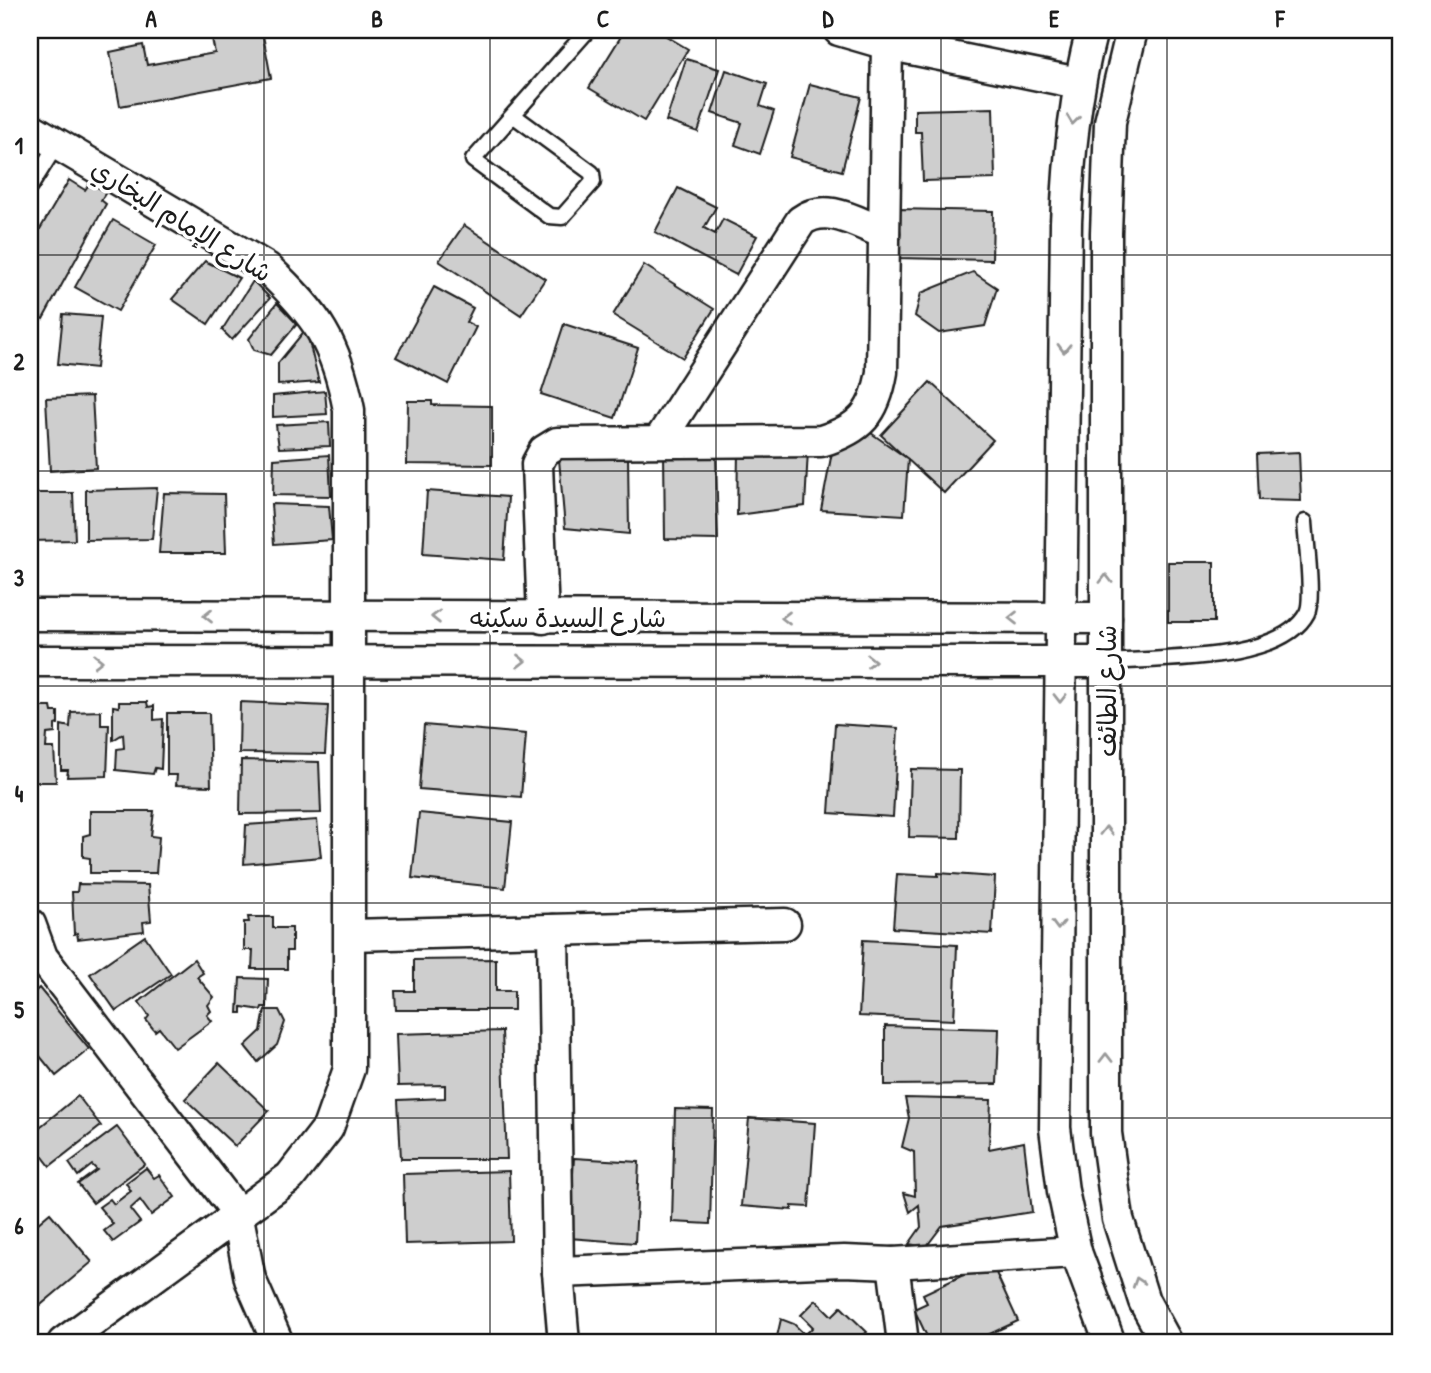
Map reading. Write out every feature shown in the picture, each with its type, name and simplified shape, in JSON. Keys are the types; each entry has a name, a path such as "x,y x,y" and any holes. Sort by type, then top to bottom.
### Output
{"street":[{"path":"839,30 887,44 1078,83"},
{"name":"شارع الطائف","path":"1092,30 1078,83 1069,152 1066,222 1055,1128 1063,1191 1076,1252 1110,1343"},
{"name":"شارع الطائف","path":"1132,30 1110,122 1106,233 1106,1133 1118,1219 1144,1301 1167,1343"},
{"path":"543,618 537,464 544,451 557,443 821,441 845,434 865,418 878,396 882,372 887,44"},
{"name":"شارع الإمام البخاري","path":"30,128 267,268 298,296 323,330 341,369 349,410 349,1069 328,1128 290,1177 237,1213 63,1343"},
{"path":"659,441 801,221 820,211 830,212 884,233"},
{"name":"شارع السيدة سكينه","path":"30,615 1106,618"},
{"name":"شارع السيدة سكينه","path":"30,661 1106,662"},
{"path":"30,924 43,957 237,1213 250,1279 278,1343"},
{"path":"350,935 785,924"},
{"path":"553,930 558,1272 564,1343"},
{"path":"558,1272 844,1261 893,1264 1076,1252"},
{"path":"893,1264 903,1343"}],"lane":[{"path":"513,115 592,173 593,182 562,217 550,216 473,160 588,30"},
{"path":"30,187 57,144"},
{"path":"1106,662 1230,653 1264,647 1298,624 1309,611 1305,523"}],"building":[{"path":"210,30 262,30 271,78 120,106 110,52 143,45 147,65 215,53"},
{"path":"625,30 656,30 688,49 644,121 589,88"},
{"path":"686,59 719,69 698,132 666,121"},
{"path":"726,70 767,84 760,106 774,111 760,154 735,145 742,123 712,113"},
{"path":"810,84 861,97 842,171 790,157"},
{"path":"993,108 995,179 923,181 921,132 915,132 915,110"},
{"path":"69,180 85,190 90,183 106,192 101,200 106,204 43,319 30,311 30,246"},
{"path":"678,188 716,207 704,228 715,234 723,219 757,236 736,275 655,232"},
{"path":"896,209 993,211 992,260 896,258"},
{"path":"113,220 156,245 118,311 75,287"},
{"path":"464,225 545,279 521,315 439,261"},
{"path":"205,261 239,278 208,324 172,299"},
{"path":"644,265 714,309 683,358 613,315"},
{"path":"973,272 997,288 985,326 939,333 915,316 921,293"},
{"path":"253,281 270,298 232,340 222,330"},
{"path":"434,287 473,308 466,322 476,327 448,384 396,357"},
{"path":"277,303 297,324 271,355 254,350 249,339"},
{"path":"63,314 101,317 96,368 58,364"},
{"path":"564,324 638,348 615,418 541,394"},
{"path":"306,329 319,382 278,385 278,363"},
{"path":"30,339 35,339 33,373 30,373"},
{"path":"930,382 993,440 944,493 881,435"},
{"path":"325,391 327,414 273,417 273,396"},
{"path":"92,396 96,468 50,471 46,398"},
{"path":"408,401 432,401 432,405 492,406 492,465 407,464"},
{"path":"329,422 330,446 279,448 276,425"},
{"path":"871,433 908,459 904,515 821,510 832,452"},
{"path":"808,450 805,506 737,515 738,451"},
{"path":"664,451 716,453 718,540 665,539"},
{"path":"1299,452 1301,501 1259,500 1257,454"},
{"path":"329,455 331,496 273,495 274,459"},
{"path":"628,455 629,534 565,528 559,459"},
{"path":"157,488 152,539 86,540 86,490"},
{"path":"427,491 508,497 504,560 423,554"},
{"path":"30,493 73,493 75,540 30,541"},
{"path":"164,493 224,494 226,553 159,553"},
{"path":"271,504 329,506 332,540 274,544"},
{"path":"1168,562 1214,562 1214,622 1168,622"},
{"path":"119,702 147,702 148,707 154,706 154,720 163,719 161,769 155,768 153,774 116,770 117,749 124,748 123,734 113,740 113,706 119,707"},
{"path":"240,702 328,706 325,754 239,753"},
{"path":"35,707 51,707 52,712 58,712 55,733 47,734 46,748 54,748 56,782 30,782 30,716 34,716"},
{"path":"101,711 101,725 109,725 107,776 67,777 68,770 61,770 61,725 70,727 71,712"},
{"path":"167,713 209,713 211,786 176,785 177,775 167,775"},
{"path":"835,724 898,728 893,817 829,813"},
{"path":"424,725 526,734 521,797 419,789"},
{"path":"241,760 319,762 321,813 240,814"},
{"path":"911,769 960,770 959,838 909,837"},
{"path":"90,811 154,811 151,836 159,837 156,873 90,873 90,858 83,857 83,836 90,834"},
{"path":"419,813 512,822 505,888 412,878"},
{"path":"317,820 321,857 244,864 246,825"},
{"path":"938,873 995,877 992,934 893,928 897,874 938,876"},
{"path":"78,884 148,885 151,921 143,922 144,931 78,939 77,933 74,934 72,892 77,892"},
{"path":"248,917 273,917 273,928 292,928 292,951 287,951 287,969 252,969 253,950 244,950 244,922 249,922"},
{"path":"145,936 171,974 116,1011 90,974"},
{"path":"863,940 957,945 954,1020 859,1016"},
{"path":"194,959 203,973 197,977 214,997 208,1005 211,1011 207,1015 212,1021 175,1048 159,1028 155,1031 146,1020 149,1016 139,1002"},
{"path":"496,959 496,991 514,991 514,1010 396,1010 395,991 414,991 414,960"},
{"path":"240,978 268,979 267,1007 262,1007 261,1010 242,1007 242,1013 238,1013"},
{"path":"39,988 89,1049 56,1076 30,1044 30,996"},
{"path":"265,1010 279,1010 285,1022 277,1045 258,1062 245,1046 261,1031"},
{"path":"885,1026 999,1029 997,1084 885,1085"},
{"path":"502,1031 507,1159 401,1159 398,1100 445,1098 445,1085 398,1086 396,1034"},
{"path":"219,1063 269,1111 235,1146 185,1099"},
{"path":"78,1096 101,1126 50,1166 30,1140 30,1135"},
{"path":"905,1098 991,1100 989,1149 1024,1142 1032,1212 942,1226 926,1247 909,1244 921,1227 919,1205 910,1212 904,1193 915,1196 914,1152 902,1147 909,1118"},
{"path":"675,1109 713,1110 710,1224 672,1222"},
{"path":"749,1118 815,1123 809,1207 792,1206 792,1210 741,1206"},
{"path":"117,1127 145,1164 93,1203 78,1184 97,1170 92,1165 78,1176 69,1163"},
{"path":"574,1158 639,1162 635,1243 569,1238"},
{"path":"146,1168 154,1178 159,1175 175,1197 151,1215 140,1200 130,1209 140,1222 113,1242 104,1231 113,1224 99,1207 110,1199 114,1204 131,1191 126,1183"},
{"path":"509,1171 511,1241 405,1244 403,1174"},
{"path":"50,1213 92,1262 30,1314 30,1230"},
{"path":"991,1262 1018,1321 970,1343 930,1343 914,1309 927,1303 923,1294"},
{"path":"816,1300 832,1316 841,1307 867,1332 858,1341 860,1343 776,1341 781,1319 794,1324 805,1335 813,1327 801,1315"}]}
